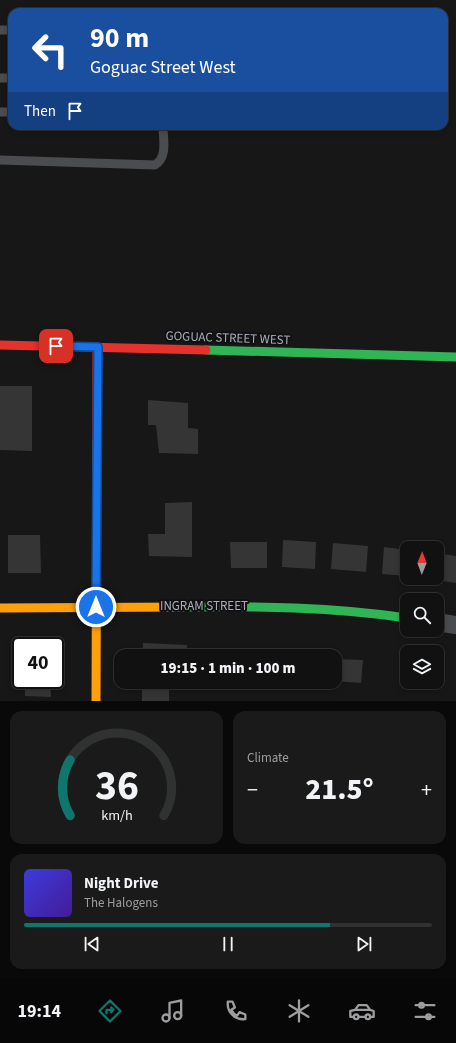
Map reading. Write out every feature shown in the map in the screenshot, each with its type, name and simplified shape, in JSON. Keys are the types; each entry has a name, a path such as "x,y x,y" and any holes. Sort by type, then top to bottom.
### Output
{"street":[{"name":"GOGUAC STREET WEST","path":"0,345 456,357"},
{"path":"96,701 98,347"},
{"name":"INGRAM STREET","path":"0,608 255,606 379,614 400,617"},
{"path":"444,623 456,625"}],"lane":[{"path":"0,160 155,165 163,156 163,130"}],"building":[{"path":"0,386 32,386 32,451 0,450"},
{"path":"148,400 188,403 188,428 198,429 198,454 159,453 156,425 148,425"},
{"path":"192,502 192,557 149,556 148,534 165,534 165,503"},
{"path":"8,535 40,535 41,573 8,573"},
{"path":"283,540 316,542 315,569 282,567"},
{"path":"230,542 267,542 267,568 231,568"},
{"path":"333,543 368,546 366,572 331,569"},
{"path":"384,547 400,549 400,575 382,574"},
{"path":"444,554 456,556 456,583 444,581"},
{"path":"143,643 187,645 187,649 143,649"},
{"path":"342,659 363,660 361,683 342,682"},
{"path":"25,689 51,689 51,697 25,696"},
{"path":"142,689 169,689 169,701 142,701"}],"traffic: fast":[{"path":"206,350 456,357"},
{"path":"182,607 323,609 400,617"}],"traffic: slow":[{"path":"96,701 97,442"},
{"path":"0,608 182,607"}],"traffic: jam":[{"path":"0,345 206,350"},
{"path":"97,347 97,442"}],"route":[{"path":"56,346 98,347 96,607"}]}
